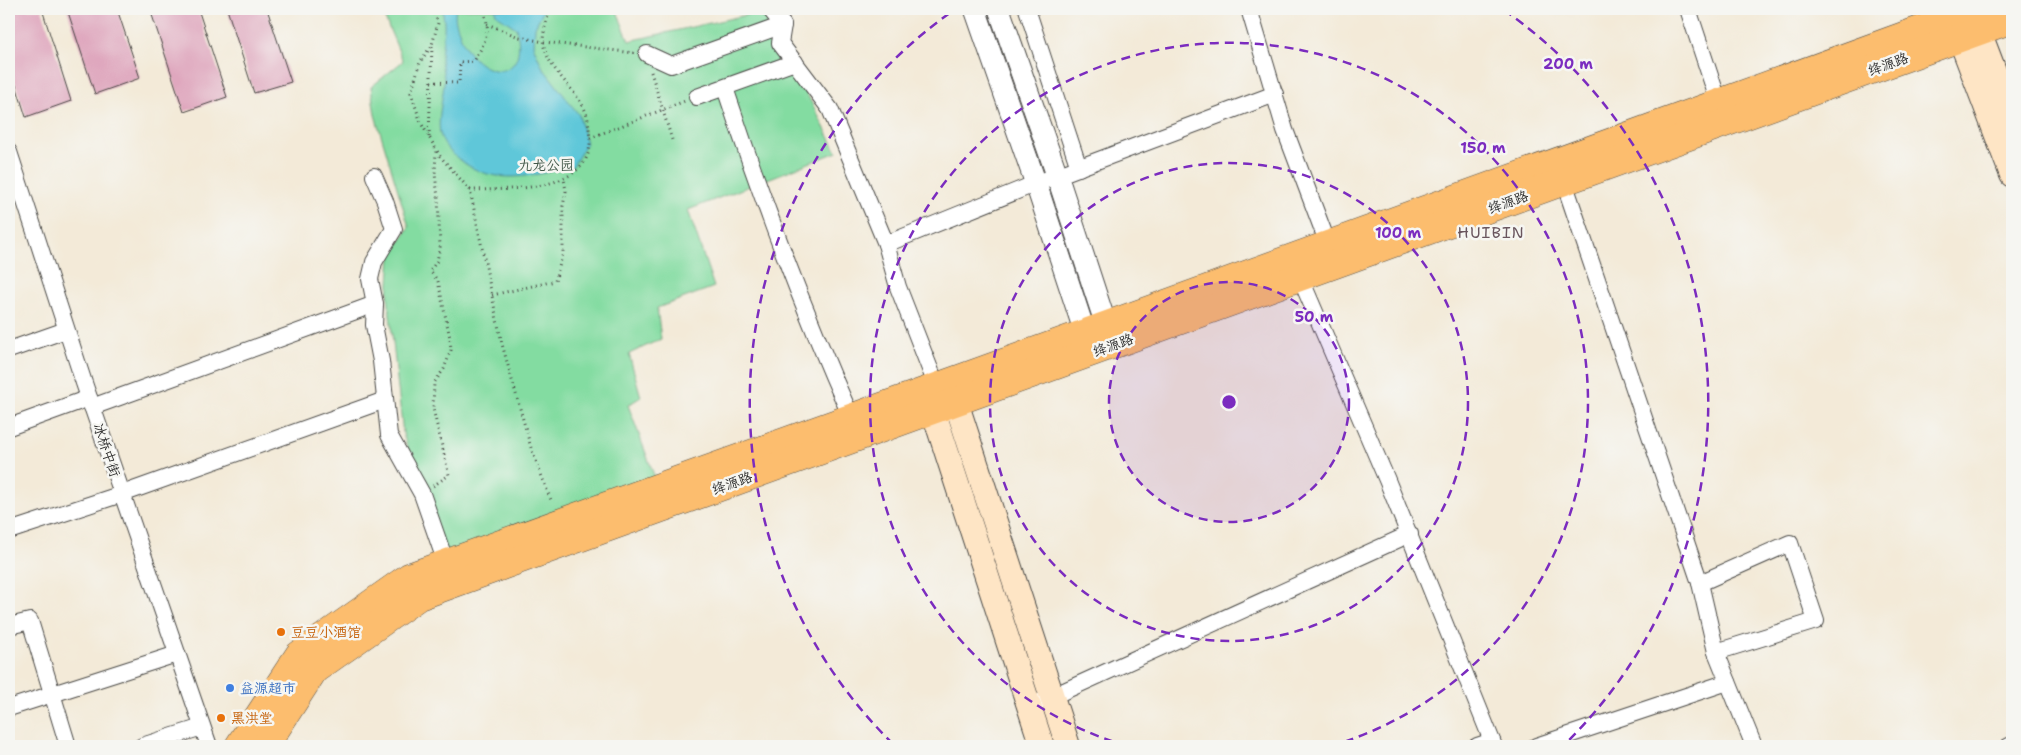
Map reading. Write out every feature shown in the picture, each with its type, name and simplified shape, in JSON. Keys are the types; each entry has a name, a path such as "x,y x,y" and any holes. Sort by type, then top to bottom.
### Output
{"highway":[{"name":"绛源路","path":"239,746 299,655 409,577 851,417 942,400 1095,329 1719,103 1968,22 2012,20"},
{"name":"绛源路","path":"265,746 314,670 419,596 942,400 1300,277 1564,182 1968,22"}],"main road":[{"path":"1968,22 2012,118"},
{"path":"1968,22 2012,175"},
{"path":"942,400 1052,697 1068,746"},
{"path":"942,400 1029,707 1042,746"}],"street":[{"path":"770,9 783,25 780,43 830,109 886,244 898,287 942,400"},
{"path":"975,9 1036,184 1095,329"},
{"path":"999,9 1057,176 1095,329"},
{"path":"1027,9 1079,168"},
{"path":"1249,9 1285,130 1328,244"},
{"path":"1688,9 1719,103"},
{"path":"646,54 671,65 783,25"},
{"path":"697,97 794,62"},
{"path":"725,88 777,236 814,332 851,417"},
{"path":"886,244 1036,184 1275,94"},
{"name":"冰桥中街","path":"9,152 90,402 208,746"},
{"path":"374,176 394,230 374,262 370,279 375,304 374,325 388,435 422,494 446,563"},
{"path":"1564,182 1700,583 1716,652 1754,746"},
{"path":"1300,277 1410,534 1493,743 1476,746"},
{"path":"9,427 90,402 375,304"},
{"path":"9,350 66,330"},
{"path":"9,531 122,494 385,400"},
{"path":"1029,707 1410,534"},
{"path":"1700,583 1790,543 1816,621 1716,652"},
{"path":"9,626 30,621 68,746"},
{"path":"9,708 177,654"},
{"path":"1536,746 1728,682"},
{"path":"142,746 202,727"},
{"path":"2008,746 2012,745"}],"path":[{"path":"429,137 432,45 438,23 433,9"},
{"path":"431,82 459,83 460,62 474,60 484,45 487,19 482,9"},
{"path":"470,190 527,188 564,179 582,166 590,150 585,110 545,50 543,32 550,9"},
{"path":"487,24 519,37 544,42 646,54 673,143"},
{"path":"432,45 420,62 411,93 421,123 440,156 470,190 502,344 531,448 559,522"},
{"path":"590,138 697,97"},
{"path":"422,494 449,475 433,409 434,383 444,369 451,350 438,281 430,271 437,261 440,247 435,174 436,148"},
{"path":"492,295 555,281 563,253 563,206 566,191 564,179"}],"green space":[{"name":"九龙公园","path":"381,9 616,9 629,41 764,11 837,152 688,210 714,287 657,308 661,339 629,354 641,397 628,405 658,486 446,563 403,434 388,297 391,255 409,227 375,115 371,87 403,61"}],"water":[{"path":"442,9 456,9 456,23 466,48 476,60 487,68 498,70 508,68 516,60 519,47 516,28 497,15 494,9 544,9 535,27 534,48 543,68 579,115 586,144 573,166 529,176 501,176 487,174 454,156 444,144 439,125 444,81 441,58 444,28"}],"building":[{"path":"9,9 42,9 71,101 26,117 9,63"},
{"path":"67,9 117,9 140,78 95,94"},
{"path":"150,9 198,9 227,97 184,112"},
{"path":"227,9 267,9 291,82 254,93"}],"place":[{"name":"豆豆小酒馆","path":"281,632"},
{"name":"益源超市","path":"230,688"},
{"name":"黑洪堂","path":"221,718"}],"district":[{"name":"HUIBIN","path":"1491,232"}]}
